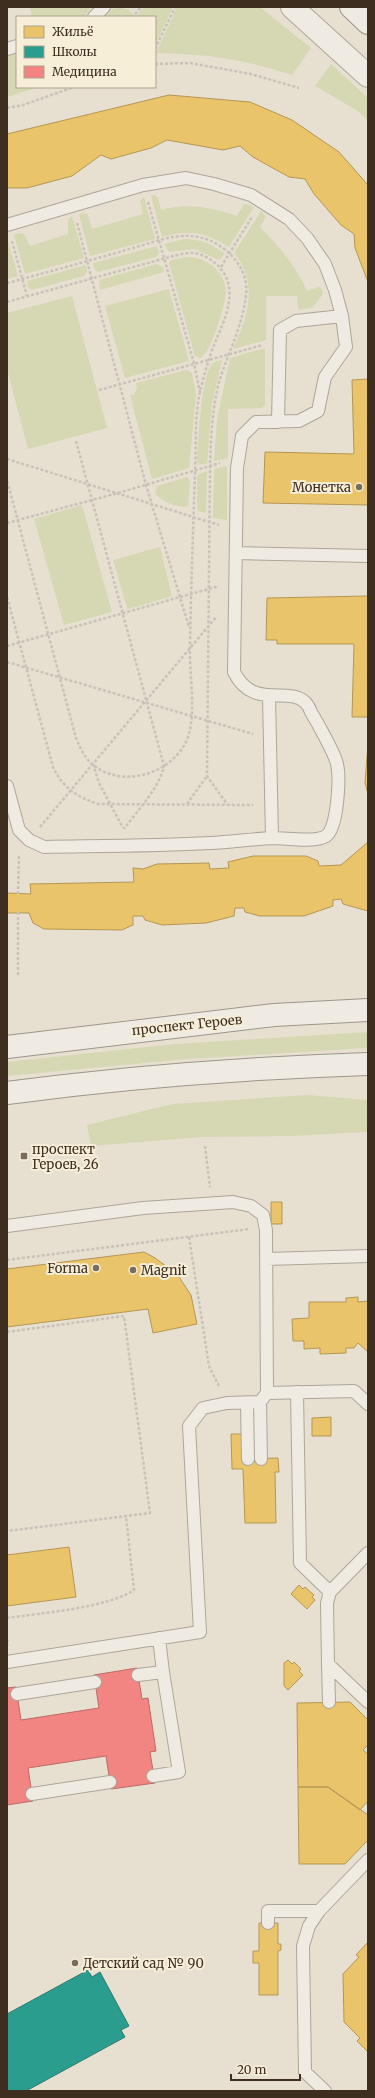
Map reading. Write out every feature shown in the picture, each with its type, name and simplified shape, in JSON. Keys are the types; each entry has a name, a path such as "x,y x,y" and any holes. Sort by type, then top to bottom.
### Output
{"street":[{"path":"292,7 368,76"},
{"path":"351,7 368,23"},
{"name":"проспект Героев","path":"7,1047 274,1016 368,1010"},
{"path":"7,1093 157,1076 304,1066 368,1064"}],"lane":[{"path":"95,16 104,7"},
{"path":"7,225 143,185 186,178 251,195 289,219 307,238 325,264 336,290 342,316 346,347 325,377 318,411 299,421 256,422 242,436 238,458 234,672 239,682 249,690 269,696 294,697 304,702 337,763 336,818 333,829 326,836 317,840 272,838 209,843 44,847 29,840 20,830 7,786"},
{"path":"278,422 280,330 296,321 342,316"},
{"path":"237,553 368,556"},
{"path":"269,696 272,838"},
{"path":"7,1226 144,1208 232,1202 251,1206 263,1216 266,1230 266,1259 261,1459"},
{"path":"266,1259 368,1256"},
{"path":"7,1662 200,1632 189,1426 203,1408 227,1403 247,1402 263,1397 297,1392 354,1391 368,1404"},
{"path":"297,1392 300,1564 330,1592"},
{"path":"247,1402 248,1459"},
{"path":"329,1702 327,1603 330,1592 368,1553"},
{"path":"154,1776 179,1772 159,1638"},
{"path":"328,1664 368,1702"},
{"path":"138,1675 163,1672"},
{"path":"17,1694 95,1682"},
{"path":"32,1794 110,1782"},
{"path":"325,2091 305,2072 303,1946 309,1926 319,1911 368,1860"},
{"path":"268,1923 268,1911 319,1911"}],"path":[{"path":"135,14 141,7"},
{"path":"156,47 175,7"},
{"path":"156,64 190,63 251,74 299,88"},
{"path":"7,108 23,105 71,88"},
{"path":"143,185 194,363 200,395"},
{"path":"221,267 262,201"},
{"path":"72,206 146,485 190,629"},
{"path":"7,225 27,296"},
{"path":"7,283 160,241 192,236 215,242 230,253 244,276 247,293 238,327 219,384 212,426 210,466 207,776 187,804"},
{"path":"7,302 164,258 194,253 206,256 221,267 228,281 229,299 225,318 209,359 197,408 194,440 195,470 190,629 191,716 189,734 183,748 174,759 150,774 133,777 119,776 106,772 92,764"},
{"path":"99,390 194,363 280,341"},
{"path":"76,441 86,483 123,613 145,702 164,766 163,775 124,829"},
{"path":"7,523 238,458"},
{"path":"7,459 193,518 237,530"},
{"path":"7,480 76,738 82,751 92,764 99,783 124,829 125,845"},
{"path":"7,646 236,581"},
{"path":"18,894 18,856 29,840 209,624 236,595"},
{"path":"7,597 53,767 59,780 70,791 82,799 98,804 143,803 272,805"},
{"path":"7,662 270,740"},
{"path":"207,776 227,804"},
{"path":"18,912 18,977"},
{"path":"205,1146 212,1204"},
{"path":"7,1260 256,1228"},
{"path":"190,1237 209,1366 227,1403"},
{"path":"7,1332 124,1316 150,1513 7,1531"},
{"path":"7,1618 104,1602 122,1598 134,1590 126,1516"}],"green space":[{"path":"30,7 92,7 85,16 32,16"},
{"path":"120,7 128,10 136,16 105,16 112,9"},
{"path":"144,7 173,7 156,43 156,16 136,16"},
{"path":"177,7 260,7 311,48 292,75 225,58 156,53"},
{"path":"16,53 16,88 36,88 7,97 7,55"},
{"path":"331,64 368,98 368,121 358,111 315,86"},
{"path":"151,195 155,195 158,198 161,210 180,206 190,206 209,208 237,216 244,204 254,207 229,247 212,238 197,233 181,233 162,237"},
{"path":"144,197 155,239 90,256 79,214 84,213 88,215 92,229 143,214 140,201"},
{"path":"261,211 266,217 260,227 274,242 298,273 307,291 319,287 322,289 323,294 312,308 298,310 297,296 266,296 266,340 233,349 243,325 249,288 242,264 234,253"},
{"path":"72,216 84,258 25,274 14,235 18,233 24,234 30,246 68,234 68,219"},
{"path":"184,239 206,243 216,247 225,254 219,260 194,249 169,252 164,244"},
{"path":"8,241 18,276 7,279 7,242"},
{"path":"157,246 159,254 156,257 98,272 95,270 93,263"},
{"path":"186,257 200,259 213,266 222,277 226,291 213,339 204,355 200,358 195,356 169,263 171,260"},
{"path":"157,264 163,267 164,272 100,290 99,281 102,279"},
{"path":"86,265 87,272 84,276 32,290 28,288 27,281"},
{"path":"169,289 189,361 125,378 105,306"},
{"path":"72,296 107,428 28,449 7,369 7,313"},
{"path":"265,348 265,405 262,408 228,409 228,458 214,461 217,419 230,358"},
{"path":"222,360 212,403 207,464 199,465 197,461 202,397 211,365"},
{"path":"186,370 192,373 196,395 189,468 152,479 130,395 134,395 137,388 136,383"},
{"path":"227,466 227,520 213,518 214,469"},
{"path":"207,471 206,513 198,511 197,477 199,474"},
{"path":"187,477 190,481 188,506 184,507 170,504 161,499 155,493 157,486"},
{"path":"82,505 112,612 64,625 34,519"},
{"path":"160,547 172,596 129,609 127,608 113,560"},
{"path":"368,1032 368,1048 187,1059 7,1076 7,1062 175,1044"},
{"path":"307,1095 368,1100 368,1132 291,1136 203,1137 91,1146 87,1125 172,1104"}],"building: Жильё":[{"path":"169,95 250,102 292,120 339,152 368,185 368,282 355,248 354,234 341,225 314,194 305,179 289,177 253,157 240,146 223,150 167,140 151,148 111,159 101,155 72,176 27,188 7,188 7,134"},
{"path":"368,379 368,505 263,503 265,452 354,454 352,380"},
{"path":"368,596 368,717 352,717 354,644 277,644 277,640 266,640 267,598"},
{"path":"368,743 368,794 365,783"},
{"path":"368,842 368,911 343,904 341,899 333,900 333,906 304,916 260,916 245,912 244,908 235,908 234,916 206,923 162,925 145,920 143,916 133,916 133,925 122,930 44,929 33,923 29,913 7,913 7,893 31,894 30,884 134,882 133,868 143,869 157,864 209,863 210,869 229,868 228,862 253,856 306,856 318,861 319,866 341,865"},
{"path":"271,1202 282,1202 282,1224 271,1224"},
{"path":"144,1252 177,1274 191,1295 197,1324 153,1333 148,1309 7,1327 7,1269"},
{"path":"358,1297 358,1302 368,1301 368,1352 358,1343 354,1348 346,1348 346,1353 320,1354 320,1348 304,1349 304,1341 293,1341 292,1319 309,1318 309,1302 346,1302 346,1298"},
{"path":"331,1417 331,1436 312,1436 312,1418"},
{"path":"231,1434 243,1434 243,1459 278,1458 279,1472 275,1472 276,1523 245,1523 243,1469 232,1469"},
{"path":"69,1547 76,1597 7,1606 7,1555"},
{"path":"299,1585 303,1589 305,1587 314,1595 312,1597 315,1600 307,1609 291,1594"},
{"path":"288,1660 292,1664 294,1662 301,1669 299,1671 303,1675 288,1690 284,1686 284,1663"},
{"path":"350,1702 368,1720 368,1745 363,1750 368,1754 368,1801 360,1810 328,1787 298,1787 297,1703"},
{"path":"298,1787 328,1787 368,1815 368,1840 345,1864 299,1864"},
{"path":"259,1923 278,1923 278,1944 281,1944 281,1950 278,1951 278,1995 259,1995 259,1963 253,1963 253,1951 259,1951"},
{"path":"368,1942 368,2052 357,2041 360,2038 344,2022 343,1974 359,1957 356,1955"}],"building: Школы":[{"path":"88,1970 92,1977 100,1972 129,2026 121,2030 125,2037 26,2091 7,2091 7,2014"}],"building: Медицина":[{"path":"137,1668 142,1699 148,1698 156,1751 150,1752 155,1783 111,1789 106,1756 28,1768 33,1801 7,1805 7,1688 16,1687 21,1720 99,1708 94,1675"}],"place":[{"name":"Монетка","path":"359,487"},
{"name":"проспект Героев, 26","path":"24,1156"},
{"name":"Forma","path":"96,1268"},
{"name":"Magnit","path":"133,1270"},
{"name":"Детский сад № 90","path":"75,1963"}]}
